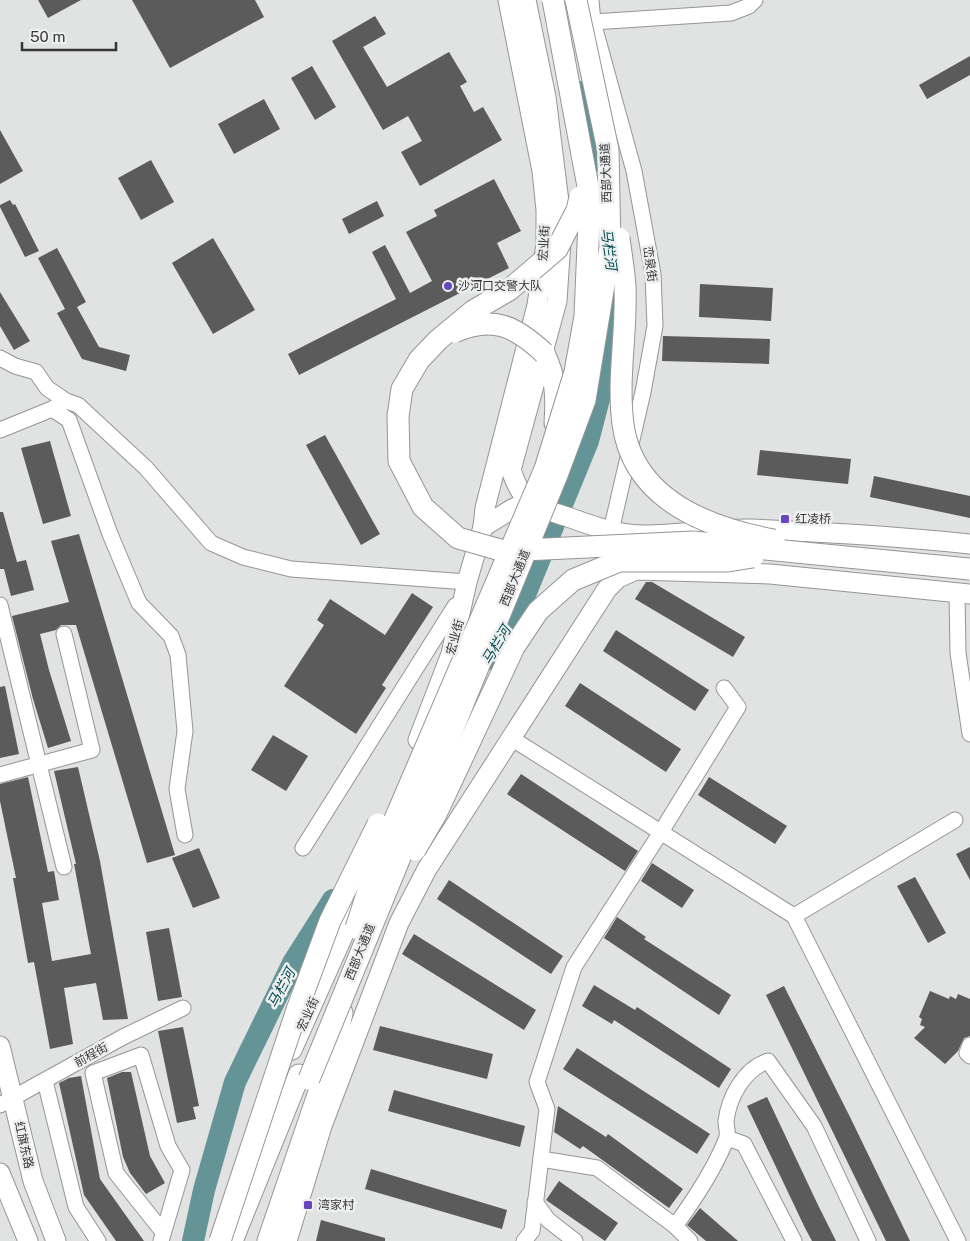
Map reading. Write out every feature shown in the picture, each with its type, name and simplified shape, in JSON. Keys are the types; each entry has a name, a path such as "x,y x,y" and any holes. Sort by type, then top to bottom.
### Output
{"highway":[{"name":"西部大通道","path":"232,1241 351,945 380,854 549,455 575,372 585,316 590,197 553,0"},
{"name":"西部大通道","path":"244,1241 370,928 557,475 585,400 610,248 608,150 576,0"},
{"path":"608,150 625,288 622,354 623,424 635,463 656,491 674,505 703,519 760,537 925,566"},
{"path":"583,160 578,210 557,249 509,290 473,311 438,340 419,360 402,389 398,416 399,461 423,508 458,538 504,551 693,542 970,569"},
{"path":"438,340 474,324 491,324 508,327 530,340 544,353 554,376 558,394 554,434 549,455"},
{"path":"370,928 436,814 514,646 538,611 573,580 619,561 728,561 786,552"},
{"path":"220,1241 294,1020 330,921 396,787 444,702"},
{"path":"268,1241 335,1045 348,982"}],"main road":[{"name":"宏业街","path":"212,1241 233,1176 347,929 451,654 483,527 485,508 537,305 546,244 546,210 542,171 508,0"},
{"name":"宏业街","path":"526,0 546,97 562,226 558,301 511,470 516,485 527,502"},
{"path":"483,527 512,508 527,502 611,531 643,535 748,529 923,539 970,544"},
{"path":"607,589 611,531"},
{"path":"288,1241 322,1126 399,924 427,868 607,589 618,578 636,570 770,574 963,594"},
{"path":"383,834 386,853 399,868 417,872 427,868"},
{"name":"红旗东路","path":"0,1046 6,1101 32,1181 56,1241"},
{"path":"0,1173 28,1241"}],"street":[{"name":"峦泉街","path":"591,0 592,22 634,171 653,274 655,326 643,392 611,531"},
{"path":"592,22 731,13 749,6 755,0"},
{"path":"0,358 15,366 36,372 47,388 66,401 78,405 146,468 211,543 243,557 291,569 464,598"},
{"path":"0,430 52,409 66,401"},
{"path":"52,409 69,420 110,534 139,603 171,636 178,655 186,731 177,790 185,835"},
{"path":"963,594 958,653 970,734"},
{"path":"304,848 455,606 464,598"},
{"path":"0,605 41,764 64,867"},
{"path":"0,775 92,750 64,634"},
{"path":"524,1241 532,1231 547,1109 537,1082 574,967 661,832 738,707 724,688"},
{"path":"511,738 794,916 958,1241"},
{"path":"794,916 955,820"},
{"name":"前程街","path":"6,1101 123,1037 183,1008"},
{"path":"970,1045 967,1053 970,1056"},
{"path":"141,1055 168,1146 182,1170 162,1237 116,1173 93,1073 141,1055"},
{"path":"675,1226 692,1203 727,1138 726,1122 732,1095 757,1064 768,1061 814,1126 868,1241"},
{"path":"45,1081 76,1207 98,1241"},
{"path":"727,1138 744,1144 794,1241"},
{"path":"541,1159 597,1168 675,1226 690,1241"},
{"path":"535,1202 548,1220 575,1241"}],"building":[{"path":"38,0 81,0 48,18"},
{"path":"132,0 255,0 264,17 170,68"},
{"path":"375,16 386,34 363,47 387,87 449,52 467,82 460,86 474,112 483,107 502,140 420,186 401,152 422,141 408,116 383,130 332,41"},
{"path":"970,56 970,75 927,99 919,85"},
{"path":"312,66 336,107 315,120 291,78"},
{"path":"264,99 280,129 234,154 218,124"},
{"path":"0,130 23,171 0,184"},
{"path":"151,160 174,202 141,220 118,178"},
{"path":"494,179 521,231 497,243 509,268 299,375 288,354 396,299 372,252 385,245 410,293 432,281 406,232 437,216 434,210"},
{"path":"10,200 13,205 15,204 39,251 25,257 0,207 0,205"},
{"path":"377,201 384,216 349,234 342,219"},
{"path":"213,238 255,310 213,334 172,263"},
{"path":"57,248 86,302 77,307 99,347 130,355 126,371 82,359 57,313 65,309 38,258"},
{"path":"700,284 773,288 771,321 699,317"},
{"path":"0,292 30,341 14,350 0,326"},
{"path":"663,336 770,339 769,364 662,361"},
{"path":"325,435 380,534 361,545 306,445"},
{"path":"50,441 71,516 43,524 21,448"},
{"path":"760,450 851,459 848,484 757,475"},
{"path":"874,476 970,496 970,518 870,497"},
{"path":"0,512 3,512 17,562 26,560 34,590 11,596 4,569 0,569"},
{"path":"79,534 175,855 147,863 76,625 61,625 56,630 40,634 71,741 48,748 33,699 12,616 69,602 51,541"},
{"path":"646,582 652,582 745,637 733,657 635,599"},
{"path":"412,593 433,607 382,685 386,688 356,734 284,686 324,625 317,620 330,599 385,635"},
{"path":"616,630 709,690 695,711 603,651"},
{"path":"580,683 681,749 666,772 565,706"},
{"path":"5,686 19,754 0,758 0,687"},
{"path":"273,735 308,756 286,791 251,770"},
{"path":"78,767 100,861 128,1019 103,1020 96,983 64,988 73,1044 50,1049 34,962 28,963 13,878 16,878 0,801 0,784 28,777 48,872 54,871 59,900 42,903 52,961 91,954 74,864 76,864 54,771"},
{"path":"521,774 638,851 625,871 507,794"},
{"path":"709,777 787,826 775,844 698,795"},
{"path":"970,847 970,880 956,854"},
{"path":"199,848 220,898 193,908 172,858"},
{"path":"652,863 694,890 682,908 641,881"},
{"path":"915,877 946,933 928,943 897,886"},
{"path":"449,880 563,956 551,974 437,899"},
{"path":"617,917 646,937 644,939 731,995 719,1015 604,938"},
{"path":"169,928 182,997 158,1001 146,932"},
{"path":"414,934 536,1010 524,1030 402,954"},
{"path":"594,985 635,1010 637,1007 731,1069 719,1088 614,1020 612,1024 582,1006"},
{"path":"784,986 910,1241 886,1241 766,995"},
{"path":"930,991 949,999 950,996 956,999 958,994 970,999 970,1036 964,1038 958,1051 945,1064 914,1038 925,1027 920,1025 922,1019 919,1017"},
{"path":"380,1026 493,1054 487,1079 373,1050"},
{"path":"183,1027 199,1106 193,1107 196,1119 177,1123 158,1031"},
{"path":"577,1048 710,1134 697,1154 563,1069"},
{"path":"122,1072 131,1072 150,1156 165,1183 146,1194 130,1173 123,1157 107,1078"},
{"path":"81,1076 100,1179 144,1241 116,1241 84,1195 59,1083 69,1078"},
{"path":"394,1090 525,1126 520,1147 388,1111"},
{"path":"767,1097 836,1241 812,1241 805,1228 747,1106"},
{"path":"558,1106 606,1137 608,1134 683,1189 669,1208 583,1146 580,1149 554,1132"},
{"path":"371,1169 507,1210 502,1229 365,1189"},
{"path":"559,1181 618,1223 605,1241 546,1200"},
{"path":"700,1208 738,1241 706,1241 687,1225"},
{"path":"321,1220 385,1238 385,1241 316,1241"}],"waterway":[{"name":"马栏河","path":"580,92 603,200"},
{"name":"马栏河","path":"488,659 522,602 588,441 612,349 615,290 613,271"},
{"name":"马栏河","path":"193,1241 204,1190 235,1082 293,963 333,900"}],"place":[{"name":"沙河口交警大队","path":"448,286"},
{"name":"红凌桥","path":"785,519"},
{"name":"湾家村","path":"308,1205"}]}
